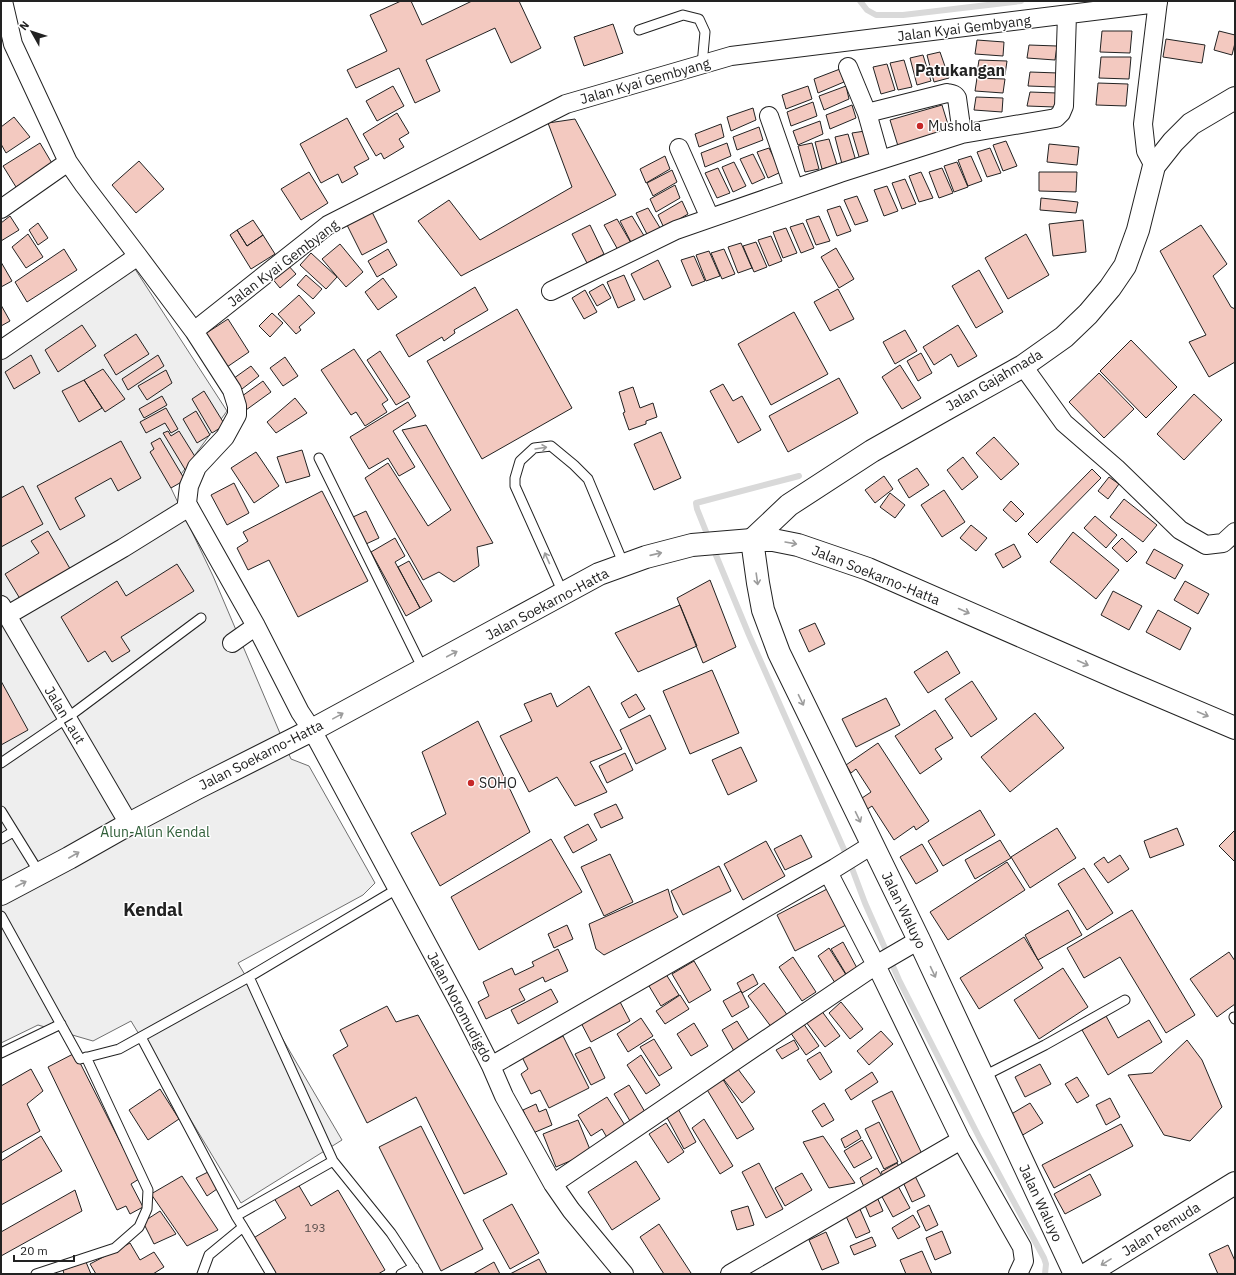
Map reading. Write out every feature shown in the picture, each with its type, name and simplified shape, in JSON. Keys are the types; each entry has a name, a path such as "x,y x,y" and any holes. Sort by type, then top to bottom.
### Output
{"main road":[{"name":"Jalan Gajahmada","path":"742,541 789,505 872,451 1023,366 1064,337 1088,314 1110,288 1125,266 1138,230 1154,166 1173,142 1191,124 1235,98"},
{"name":"Jalan Soekarno-Hatta","path":"1,894 197,788 312,730 599,574 646,557 692,545 773,540 798,545 868,569 1235,728"},
{"name":"Jalan Waluyo","path":"742,541 758,583 763,610 778,654 866,848 913,944 982,1077 1075,1274"},
{"name":"Jalan Pemuda","path":"1087,1274 1235,1184"}],"street":[{"path":"3,1 7,48 68,162 194,331 232,390 237,406 237,415 226,437 197,467 189,486 189,507 123,548 4,611"},
{"path":"1154,166 1146,151 1143,124 1158,2"},
{"name":"Jalan Kyai Gembyang","path":"194,331 328,225 566,104 731,56 1067,15 1158,2"},
{"path":"551,291 676,230 794,188 880,159 962,134 1056,118 1061,113 1064,106 1067,15"},
{"path":"848,67 867,113 880,159"},
{"path":"867,113 947,93 952,94 958,98 962,134"},
{"path":"769,116 794,188"},
{"path":"679,148 710,218"},
{"path":"1,209 68,162"},
{"path":"1,350 138,256"},
{"path":"1023,366 1064,423 1116,468 1180,530 1206,545 1223,543 1235,532"},
{"name":"Jalan Notomudigdo","path":"189,507 256,626 300,712 312,730 459,1003 491,1066 504,1096 553,1184 571,1210 624,1274"},
{"name":"Jalan Laut","path":"4,611 129,824"},
{"path":"232,643 256,626"},
{"path":"491,1066 832,870 866,848"},
{"path":"832,870 880,963 961,1140 1022,1247 1024,1261 1018,1274"},
{"path":"553,1184 880,963 913,944"},
{"path":"730,1274 961,1140"}],"lane":[{"path":"639,30 683,15 699,19 705,32 702,65"},
{"path":"563,593 515,486 515,478 520,461 534,448 551,446 588,479 624,565"},
{"path":"320,458 423,669"},
{"path":"1,763 67,718 201,618"},
{"path":"1,811 40,874"},
{"path":"1,839 13,832"},
{"path":"1,916 80,1059 119,1048 249,977 397,889"},
{"path":"249,977 333,1161 391,1233 416,1271 402,1274"},
{"path":"982,1077 1045,1045 1124,1000"},
{"path":"1,1053 61,1024"},
{"path":"141,1036 236,1216 271,1274"},
{"path":"36,1274 114,1248 139,1227 147,1209 148,1190 86,1057"},
{"path":"236,1216 333,1161"},
{"path":"202,1274 209,1255 243,1227"}],"green space":[{"name":"Alun-Alun Kendal","path":"135,269 227,411 171,488 213,576 291,759 309,766 375,883 363,895 238,963 342,1140 241,1203 131,1021 93,1041 38,1025 1,1043 1,355"}],"building":[{"path":"401,1 411,1 422,25 472,1 519,1 541,48 511,63 495,28 426,60 440,91 415,103 399,68 356,88 347,70 387,51 370,15"},
{"path":"613,24 623,53 584,66 574,37"},
{"path":"1102,31 1132,31 1130,53 1100,52"},
{"path":"1219,31 1235,35 1232,55 1214,50"},
{"path":"1166,39 1205,45 1202,63 1163,57"},
{"path":"977,40 1004,42 1003,56 975,54"},
{"path":"1029,45 1057,46 1055,60 1027,58"},
{"path":"940,52 949,78 934,82 927,55"},
{"path":"923,55 931,81 917,85 910,58"},
{"path":"1101,57 1131,57 1129,79 1099,78"},
{"path":"904,60 912,87 898,90 890,63"},
{"path":"979,60 1007,61 1005,75 977,73"},
{"path":"887,64 895,90 881,94 873,67"},
{"path":"840,69 844,82 818,93 814,79"},
{"path":"1030,72 1058,73 1056,87 1028,86"},
{"path":"977,78 1005,79 1003,93 975,91"},
{"path":"1098,83 1128,84 1126,106 1096,105"},
{"path":"393,86 404,106 377,121 366,101"},
{"path":"808,86 812,99 786,109 782,95"},
{"path":"846,86 849,99 824,110 819,96"},
{"path":"1030,92 1057,93 1055,107 1027,106"},
{"path":"976,97 1003,98 1002,112 974,110"},
{"path":"813,102 817,116 791,126 787,112"},
{"path":"852,105 856,118 830,129 826,115"},
{"name":"Mushola","path":"942,105 950,131 898,146 890,120"},
{"path":"753,108 756,120 731,131 727,117"},
{"path":"397,113 409,133 399,139 404,147 384,159 381,153 376,156 363,134"},
{"path":"14,117 30,137 6,153 1,144 1,127"},
{"path":"347,118 369,159 354,167 358,174 342,183 338,174 321,183 300,144"},
{"path":"575,119 616,195 461,276 418,221 449,200 480,240 572,187 548,123"},
{"path":"820,121 823,134 798,145 793,131"},
{"path":"721,124 724,137 699,147 695,134"},
{"path":"759,127 763,140 737,150 733,137"},
{"path":"865,131 873,157 860,160 852,133"},
{"path":"848,134 856,161 842,164 835,137"},
{"path":"829,139 837,165 822,169 815,142"},
{"path":"1006,141 1017,166 1003,171 993,145"},
{"path":"40,143 53,165 16,187 3,166"},
{"path":"727,143 731,156 705,167 701,153"},
{"path":"812,143 819,169 805,172 798,146"},
{"path":"1049,144 1079,147 1077,165 1047,162"},
{"path":"769,148 781,172 768,178 757,152"},
{"path":"990,148 1001,173 987,177 977,152"},
{"path":"753,154 765,178 752,184 740,159"},
{"path":"665,156 670,169 646,183 640,169"},
{"path":"971,156 982,181 968,186 958,160"},
{"path":"139,161 164,189 136,213 112,185"},
{"path":"734,162 746,186 733,192 722,167"},
{"path":"957,162 968,187 954,192 944,166"},
{"path":"718,168 730,193 717,198 705,173"},
{"path":"942,168 953,193 939,198 929,172"},
{"path":"672,170 677,182 653,196 647,183"},
{"path":"309,172 328,203 301,220 281,189"},
{"path":"921,172 933,198 919,202 909,176"},
{"path":"1039,172 1077,172 1076,192 1039,191"},
{"path":"905,179 916,204 902,209 892,183"},
{"path":"675,185 680,198 656,212 650,199"},
{"path":"887,186 898,211 884,216 874,190"},
{"path":"857,196 868,221 855,225 844,200"},
{"path":"1041,198 1078,202 1076,213 1040,210"},
{"path":"682,201 688,214 664,228 658,215"},
{"path":"840,206 851,231 837,236 827,210"},
{"path":"648,208 662,231 649,238 636,213"},
{"path":"371,210 387,242 362,255 346,223"},
{"path":"10,216 19,230 1,241 1,223"},
{"path":"632,216 646,239 633,246 620,221"},
{"path":"819,216 830,241 816,245 806,220"},
{"path":"617,219 631,243 618,250 604,225"},
{"path":"253,220 263,235 247,246 237,230"},
{"path":"1083,220 1086,252 1053,256 1049,224"},
{"path":"38,223 48,238 38,245 29,230"},
{"path":"803,223 814,248 801,253 790,227"},
{"path":"590,225 604,254 587,263 572,234"},
{"path":"1201,225 1227,264 1213,276 1231,307 1235,309 1235,362 1209,377 1189,342 1206,335 1160,251"},
{"path":"786,228 797,253 783,258 773,232"},
{"path":"237,230 247,246 263,235 275,254 251,269 230,235"},
{"path":"28,234 43,257 26,268 12,247"},
{"path":"1026,234 1049,275 1008,299 985,258"},
{"path":"771,236 782,261 769,266 758,240"},
{"path":"756,242 767,267 754,272 743,246"},
{"path":"741,243 752,268 738,273 728,247"},
{"path":"340,244 363,272 346,287 322,259"},
{"path":"836,248 854,279 839,288 821,257"},
{"path":"64,249 77,270 27,302 15,282"},
{"path":"388,249 397,265 377,277 368,261"},
{"path":"724,249 735,274 722,279 711,253"},
{"path":"709,251 720,276 706,281 696,255"},
{"path":"311,253 337,277 326,289 300,265"},
{"path":"694,256 705,281 692,286 681,260"},
{"path":"658,260 671,287 644,300 631,274"},
{"path":"1,262 12,281 1,287"},
{"path":"287,264 296,274 280,288 271,277"},
{"path":"979,270 1003,312 976,328 952,286"},
{"path":"306,275 322,289 313,299 297,285"},
{"path":"624,275 635,300 618,308 607,282"},
{"path":"383,278 397,297 378,310 365,292"},
{"path":"603,284 611,298 597,306 589,292"},
{"path":"475,287 488,310 454,330 455,333 444,341 442,337 409,357 396,335"},
{"path":"838,289 854,319 830,331 814,302"},
{"path":"585,290 597,312 584,319 572,298"},
{"path":"299,295 315,313 299,327 301,330 296,334 278,314"},
{"path":"1,305 10,321 1,326"},
{"path":"517,309 572,408 482,459 427,361"},
{"path":"794,312 828,374 771,405 738,344"},
{"path":"272,313 283,323 270,337 259,326"},
{"path":"228,319 249,352 227,367 205,334"},
{"path":"82,325 96,346 58,372 45,350"},
{"path":"958,325 977,356 958,367 951,354 934,365 923,347"},
{"path":"905,330 917,351 895,364 883,342"},
{"path":"136,334 149,354 116,375 104,355"},
{"path":"1131,340 1177,387 1146,418 1100,371"},
{"path":"354,349 388,400 382,404 387,412 365,426 356,412 351,415 321,370"},
{"path":"380,351 410,397 396,405 367,360"},
{"path":"921,353 932,373 918,381 907,361"},
{"path":"31,355 40,373 14,389 5,372"},
{"path":"158,355 164,366 128,390 122,379"},
{"path":"285,357 298,376 283,386 270,368"},
{"path":"900,365 921,398 902,409 882,377"},
{"path":"251,366 259,376 238,392 230,381"},
{"path":"103,369 125,399 105,412 84,380"},
{"path":"166,370 172,383 147,400 138,386"},
{"path":"1099,373 1134,409 1104,438 1069,402"},
{"path":"839,378 858,413 788,452 769,416"},
{"path":"84,380 102,408 79,422 62,391"},
{"path":"263,381 271,392 246,410 238,399"},
{"path":"723,384 733,401 742,396 761,430 738,443 710,391"},
{"path":"633,387 640,408 653,403 657,417 646,421 646,424 629,430 623,413 625,412 619,392"},
{"path":"204,391 225,425 212,433 192,399"},
{"path":"1194,394 1222,420 1184,460 1157,434"},
{"path":"162,396 167,405 144,418 139,409"},
{"path":"295,398 307,413 276,433 267,422"},
{"path":"408,402 416,416 393,431 415,467 399,476 388,458 369,469 350,437"},
{"path":"166,408 178,429 171,433 165,423 146,433 140,422"},
{"path":"196,411 210,435 197,443 183,419"},
{"path":"426,425 493,543 477,547 479,566 454,582 439,572 423,580 365,478 388,463 428,526 451,510 402,430"},
{"path":"168,431 171,436 179,431 199,463 186,471 163,433"},
{"path":"661,432 681,478 654,490 634,444"},
{"path":"994,437 1019,464 1001,480 976,453"},
{"path":"160,438 185,480 171,488 150,452 154,449 151,443"},
{"path":"121,441 141,478 118,491 111,478 75,498 85,516 60,530 37,486"},
{"path":"302,450 310,476 286,483 277,457"},
{"path":"256,452 279,486 254,503 231,468"},
{"path":"963,457 978,477 962,490 947,470"},
{"path":"917,468 929,485 909,498 898,480"},
{"path":"1092,469 1101,478 1037,543 1028,534"},
{"path":"884,476 893,489 875,503 865,490"},
{"path":"1109,477 1119,484 1108,499 1098,491"},
{"path":"234,483 249,513 227,525 211,495"},
{"path":"23,486 43,524 1,547 1,498"},
{"path":"944,490 965,522 942,537 921,505"},
{"path":"322,491 368,581 298,617 269,560 248,570 237,548 248,541 243,532"},
{"path":"890,493 905,505 895,518 880,507"},
{"path":"1124,499 1157,525 1143,542 1110,517"},
{"path":"1011,501 1024,514 1016,522 1003,510"},
{"path":"366,511 379,538 366,544 353,517"},
{"path":"1095,516 1117,535 1106,548 1084,528"},
{"path":"971,525 987,538 976,551 960,538"},
{"path":"48,531 72,572 22,602 5,574 39,553 31,541"},
{"path":"1073,532 1119,570 1096,599 1050,562"},
{"path":"395,538 405,556 395,562 420,608 406,616 371,552"},
{"path":"1122,538 1137,552 1127,562 1112,548"},
{"path":"1014,544 1021,557 1003,568 995,554"},
{"path":"1154,549 1183,565 1175,579 1146,563"},
{"path":"409,561 432,601 420,608 398,567"},
{"path":"177,564 194,591 121,637 130,651 112,662 105,651 88,662 61,617 117,581 126,596"},
{"path":"710,580 736,647 703,663 677,598"},
{"path":"1185,581 1209,594 1198,614 1174,600"},
{"path":"1113,591 1142,606 1129,630 1101,615"},
{"path":"680,605 697,646 638,672 615,633"},
{"path":"1158,610 1191,628 1180,650 1146,632"},
{"path":"815,623 825,644 809,652 799,630"},
{"path":"947,651 960,673 928,693 914,672"},
{"path":"712,670 739,733 690,754 663,691"},
{"path":"1,681 28,730 1,745"},
{"path":"972,681 997,719 971,737 945,699"},
{"path":"589,686 622,749 590,762 607,792 575,806 557,777 529,792 500,736 532,721 524,704 551,693 557,707"},
{"path":"636,694 645,709 629,718 621,703"},
{"path":"886,698 900,725 856,747 842,719"},
{"path":"935,710 953,738 935,749 942,759 920,774 895,736"},
{"path":"1035,713 1064,748 1010,792 981,757"},
{"path":"650,715 666,749 636,764 620,730"},
{"name":"SOHO","path":"478,721 530,832 440,886 411,833 446,814 422,752"},
{"path":"878,743 929,821 916,830 914,826 894,840 872,806 866,810 859,800 871,792 856,769 851,773 846,765"},
{"path":"741,747 757,781 728,795 712,760"},
{"path":"625,753 633,770 607,783 599,766"},
{"path":"616,804 623,818 601,828 594,814"},
{"path":"980,810 995,835 943,866 928,841"},
{"path":"588,824 597,840 573,853 564,837"},
{"path":"1057,828 1076,858 1030,888 1011,857"},
{"path":"1177,828 1184,845 1150,858 1144,841"},
{"path":"1235,830 1235,862 1219,846"},
{"path":"801,835 812,857 785,870 774,849"},
{"path":"551,839 582,892 479,950 451,897"},
{"path":"1000,840 1011,858 975,879 965,860"},
{"path":"766,841 785,876 743,900 724,864"},
{"path":"922,844 938,871 916,884 900,857"},
{"path":"610,854 633,902 604,916 581,867"},
{"path":"1120,855 1129,869 1108,883 1094,864 1104,857 1108,863"},
{"path":"1007,862 1025,890 948,940 930,912"},
{"path":"719,866 731,891 683,915 671,891"},
{"path":"1084,868 1113,913 1087,930 1058,884"},
{"path":"829,888 848,924 795,951 777,915"},
{"path":"668,889 674,911 678,917 604,955 596,949 589,924"},
{"path":"1068,910 1082,935 1038,960 1025,935"},
{"path":"1132,910 1195,1015 1166,1033 1120,957 1084,978 1067,948"},
{"path":"567,925 573,939 554,948 548,934"},
{"path":"1024,937 1043,968 979,1009 960,978"},
{"path":"843,942 857,968 846,974 831,949"},
{"path":"829,948 848,978 837,986 818,956"},
{"path":"558,949 568,971 545,982 543,977 519,989 525,1000 486,1019 478,1002 489,996 483,982 512,968 515,975 534,966 532,962"},
{"path":"1229,952 1235,961 1235,1004 1217,1017 1190,979"},
{"path":"793,957 816,992 802,1001 779,967"},
{"path":"694,961 711,990 689,1003 672,974"},
{"path":"1063,968 1088,1007 1039,1039 1014,1000"},
{"path":"664,971 679,995 661,1006 646,981"},
{"path":"753,974 758,984 742,993 737,983"},
{"path":"764,983 788,1016 772,1028 748,996"},
{"path":"551,989 558,1002 518,1024 511,1010"},
{"path":"741,991 749,1007 732,1017 723,1001"},
{"path":"680,995 689,1009 665,1024 656,1011"},
{"path":"618,998 630,1021 591,1042 579,1019"},
{"path":"841,1002 863,1029 850,1039 829,1013"},
{"path":"387,1006 396,1022 418,1015 507,1174 464,1194 416,1097 367,1123 333,1055 348,1046 340,1030"},
{"path":"821,1010 840,1036 825,1047 806,1022"},
{"path":"1106,1016 1118,1038 1149,1020 1162,1042 1108,1075 1082,1030"},
{"path":"641,1018 653,1036 628,1052 617,1034"},
{"path":"801,1020 819,1046 806,1055 788,1029"},
{"path":"737,1021 750,1042 734,1051 722,1030"},
{"path":"694,1023 708,1046 691,1056 677,1034"},
{"path":"881,1031 893,1044 869,1065 857,1051"},
{"path":"563,1036 589,1088 549,1108 540,1090 531,1094 521,1074 528,1069 522,1057"},
{"path":"654,1039 672,1068 659,1076 640,1047"},
{"path":"794,1040 799,1049 782,1059 776,1050"},
{"path":"1187,1040 1202,1060 1222,1107 1190,1141 1164,1135 1128,1075 1152,1073"},
{"path":"590,1047 605,1078 591,1085 575,1054"},
{"path":"820,1052 832,1072 820,1080 807,1060"},
{"path":"75,1053 139,1179 131,1184 143,1207 130,1214 126,1206 117,1210 48,1067"},
{"path":"641,1055 660,1085 646,1094 627,1065"},
{"path":"1040,1064 1051,1084 1025,1097 1015,1077"},
{"path":"735,1065 755,1092 742,1103 721,1076"},
{"path":"31,1069 43,1091 27,1104 40,1131 1,1153 1,1086"},
{"path":"872,1072 878,1082 851,1100 845,1090"},
{"path":"1077,1077 1089,1096 1077,1103 1065,1084"},
{"path":"722,1078 754,1129 737,1139 706,1088"},
{"path":"629,1085 648,1117 633,1126 614,1094"},
{"path":"160,1089 179,1119 148,1140 129,1110"},
{"path":"892,1091 922,1154 902,1163 872,1101"},
{"path":"607,1097 628,1130 609,1141 602,1129 591,1136 578,1115"},
{"path":"1110,1098 1120,1117 1106,1125 1096,1105"},
{"path":"824,1103 834,1120 822,1127 812,1111"},
{"path":"1030,1103 1043,1123 1021,1136 1008,1116"},
{"path":"536,1104 539,1112 546,1109 552,1125 533,1133 523,1110"},
{"path":"676,1105 696,1142 684,1149 664,1112"},
{"path":"704,1119 733,1166 720,1174 692,1128"},
{"path":"578,1120 591,1152 556,1167 543,1134"},
{"path":"879,1122 898,1162 884,1169 865,1129"},
{"path":"666,1123 684,1152 668,1163 649,1134"},
{"path":"1121,1124 1133,1146 1054,1188 1042,1165"},
{"path":"421,1126 483,1249 441,1271 379,1147"},
{"path":"857,1130 861,1138 845,1148 841,1139"},
{"path":"41,1136 62,1171 1,1205 1,1161"},
{"path":"823,1136 855,1183 829,1188 803,1142"},
{"path":"862,1140 872,1158 854,1168 844,1151"},
{"path":"636,1161 660,1199 612,1230 588,1192"},
{"path":"759,1163 783,1209 766,1218 742,1172"},
{"path":"897,1163 901,1170 885,1179 881,1172"},
{"path":"877,1168 883,1178 865,1189 860,1178"},
{"path":"208,1172 217,1189 207,1196 196,1178"},
{"path":"802,1173 812,1190 785,1206 775,1188"},
{"path":"1090,1174 1101,1195 1065,1214 1054,1194"},
{"path":"182,1176 218,1230 187,1246 151,1194"},
{"path":"915,1176 925,1196 912,1202 903,1182"},
{"path":"298,1184 311,1206 338,1190 385,1270 378,1274 273,1274 252,1239 286,1218 274,1198"},
{"path":"898,1186 910,1208 893,1217 881,1195"},
{"path":"75,1190 82,1211 1,1256 1,1232"},
{"path":"877,1197 883,1211 870,1217 864,1203"},
{"path":"512,1204 539,1253 510,1269 483,1220"},
{"path":"929,1205 938,1225 926,1231 917,1211"},
{"path":"748,1206 754,1225 737,1230 731,1211"},
{"path":"859,1207 870,1232 856,1238 845,1214"},
{"path":"160,1211 176,1234 154,1244 143,1222"},
{"path":"913,1215 920,1227 898,1239 892,1228"},
{"path":"659,1224 691,1273 690,1274 664,1274 640,1237"},
{"path":"942,1231 951,1253 935,1260 926,1238"},
{"path":"826,1232 839,1263 822,1270 809,1240"},
{"path":"872,1237 876,1246 854,1255 850,1246"},
{"path":"130,1243 140,1260 154,1252 164,1267 153,1274 96,1274 90,1264"},
{"path":"1228,1245 1235,1261 1235,1274 1218,1274 1209,1254"},
{"path":"922,1251 932,1274 906,1274 900,1260"},
{"path":"539,1259 547,1274 510,1274"},
{"path":"86,1262 91,1274 64,1274 63,1270"},
{"path":"494,1262 500,1274 473,1274"}],"waterway":[{"path":"860,1 867,10 876,15 903,15 1021,1"},
{"path":"709,539 696,503 799,476"},
{"path":"713,548 749,635 850,863 865,903 899,980 980,1139 1044,1258 1046,1264 1045,1274"}],"place":[{"name":"Mushola","path":"920,126"},
{"name":"SOHO","path":"471,783"}],"district":[{"name":"Patukangan","path":"960,70"},
{"name":"Kendal","path":"153,910"}]}
